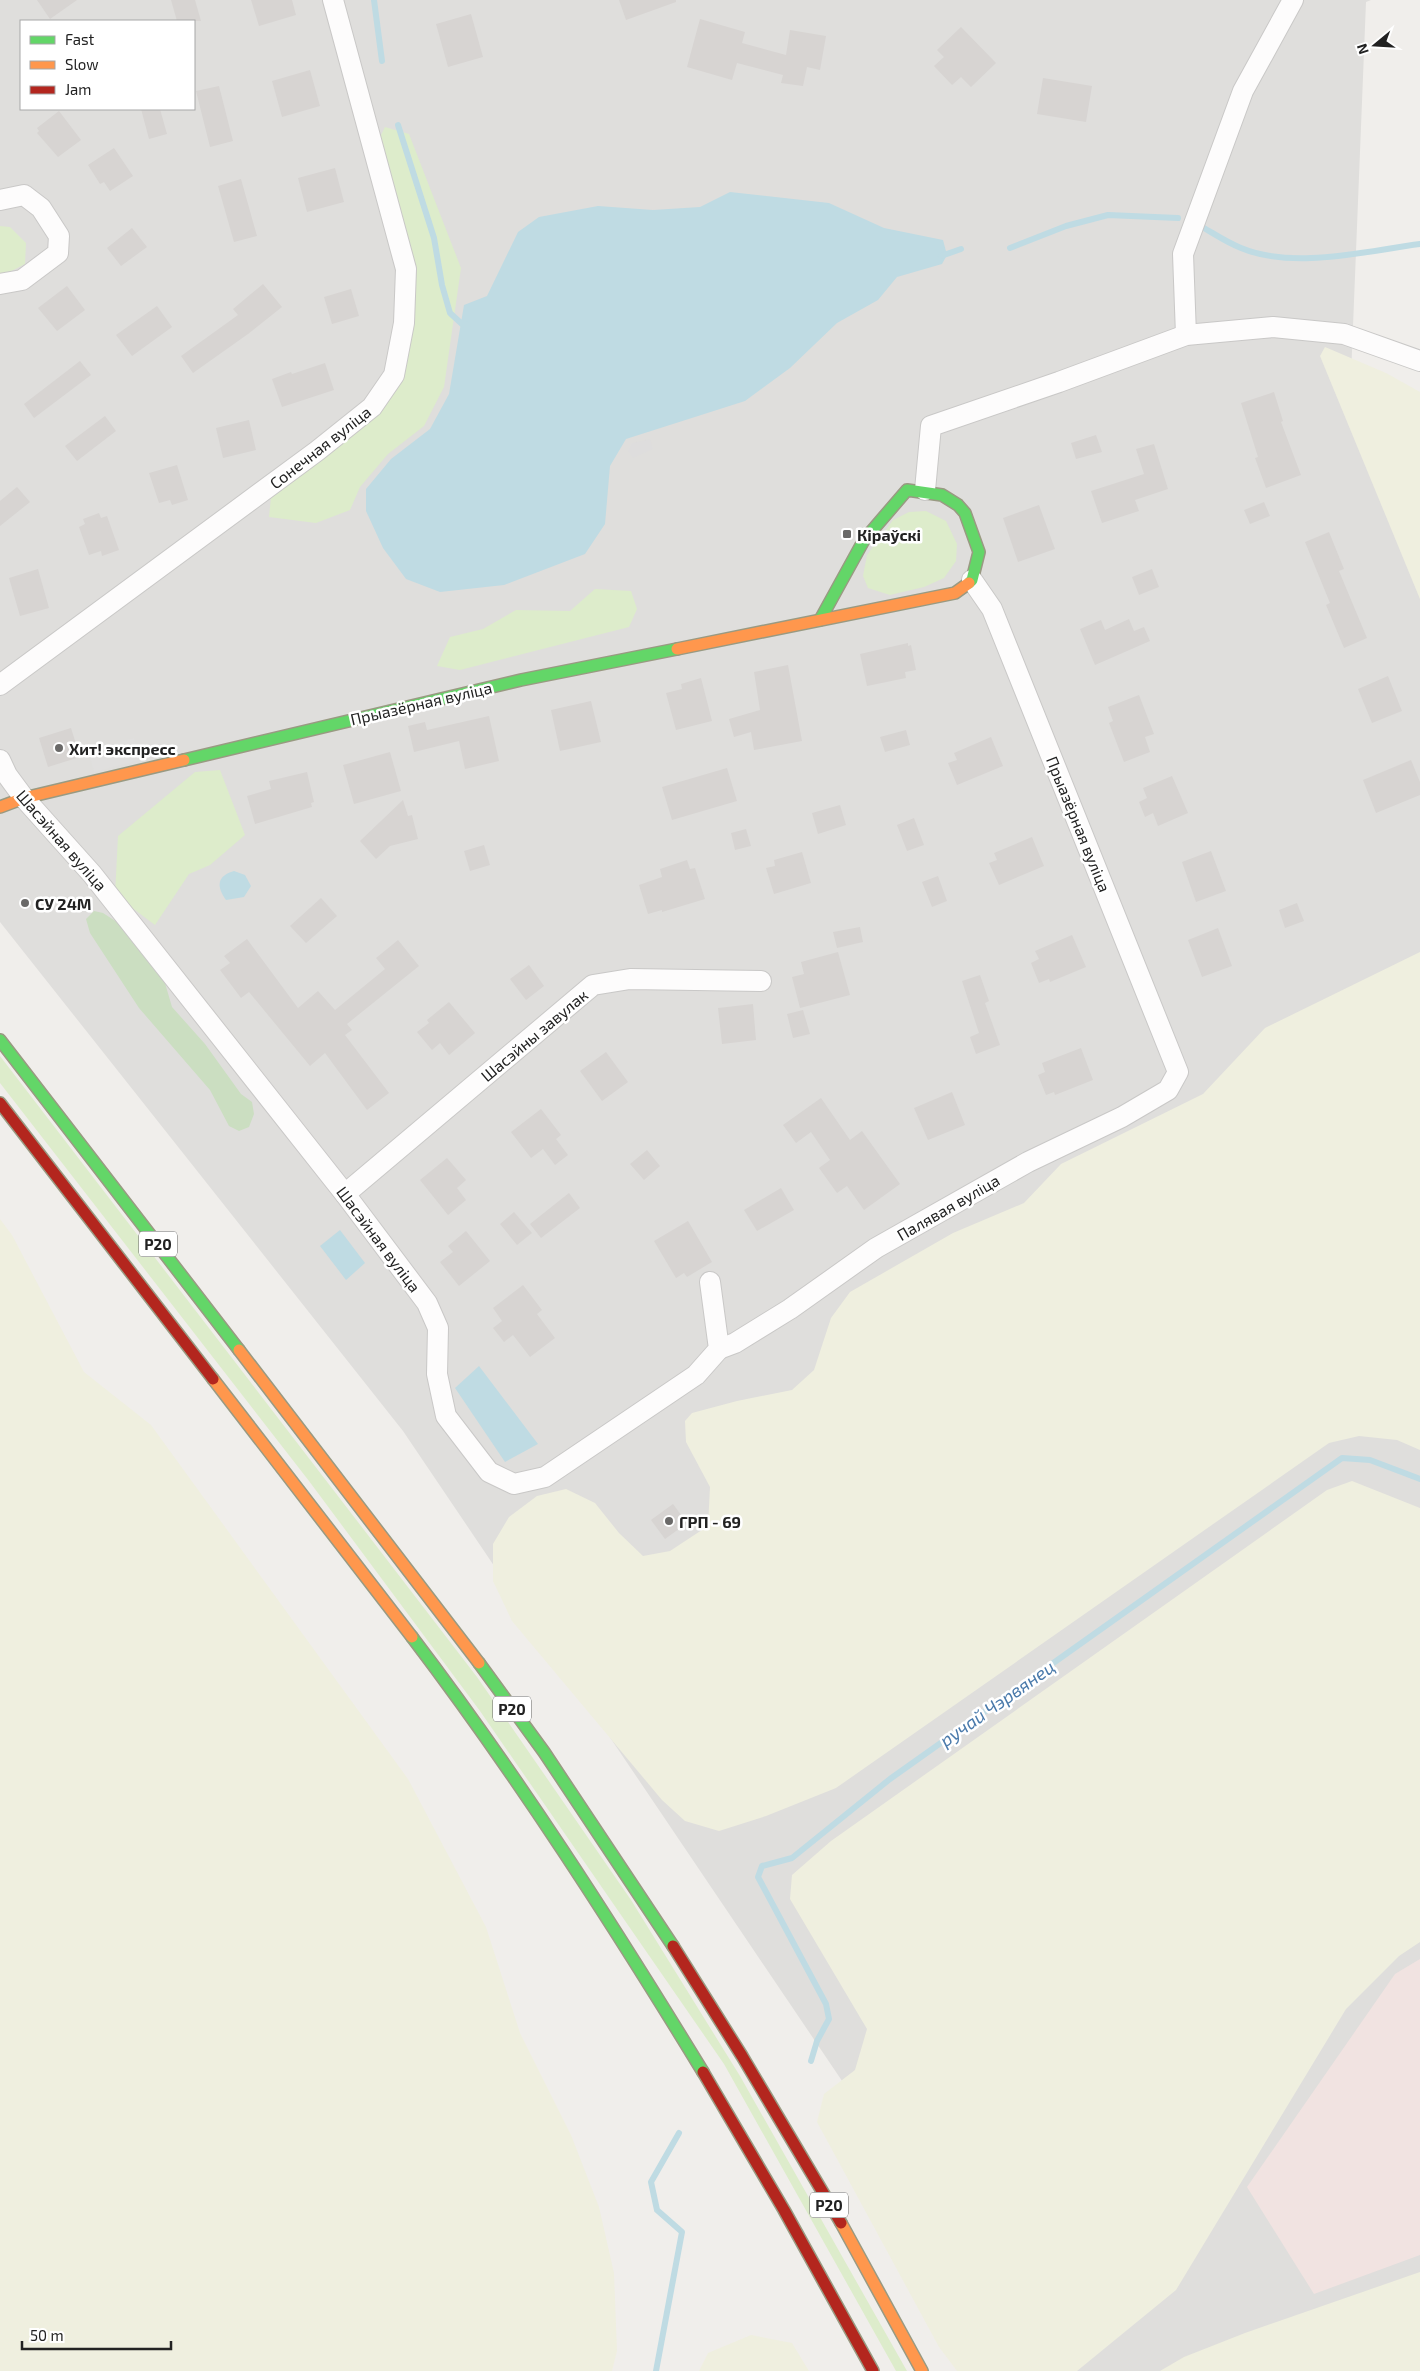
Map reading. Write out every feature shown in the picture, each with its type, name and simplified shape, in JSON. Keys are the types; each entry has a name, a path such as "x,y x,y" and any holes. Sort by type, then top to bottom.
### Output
{"main road":[{"path":"820,620 864,540 908,490 925,490 945,495 960,506 971,523 979,554 972,580"},
{"name":"Прыазёрная вуліца","path":"0,806 24,798 521,680 955,593 972,580"},
{"name":"Р20","path":"0,1040 289,1414 543,1750 681,1959 777,2116 883,2298 922,2371"},
{"name":"Р20","path":"0,1103 417,1644 488,1741 641,1971 746,2142 828,2286 873,2371"}],"street":[{"name":"Сонечная вуліца","path":"0,685 173,559 338,435 372,407 394,376 404,323 406,269 333,0"},
{"path":"1186,335 1183,254 1243,91 1293,0"},
{"path":"0,200 24,195 41,208 59,236 58,253 22,280 0,284"},
{"path":"925,490 931,426 1059,382 1186,335 1273,328 1344,334 1420,360"},
{"name":"Прыазёрная вуліца","path":"972,580 992,610 1178,1072"},
{"name":"Шасэйная вуліца","path":"0,760 7,775 24,798 92,874 345,1194 427,1303 438,1328 437,1374 446,1416 488,1472 514,1484 544,1477 696,1375 719,1350"},
{"name":"Шасэйны завулак","path":"345,1194 593,985 630,979 761,981"},
{"name":"Палявая вуліца","path":"719,1350 735,1343 790,1310 876,1248 1028,1162 1122,1117 1168,1090 1178,1072"},
{"path":"710,1282 719,1350"}],"shaded area":[{"path":"0,0 1371,0 1366,2 1350,401 1420,596 1420,2353 1385,2371 1038,2371 403,1431 0,922"},
{"path":"134,738 140,760 94,772 88,751"},
{"path":"1420,1959 1420,2255 1314,2294 1247,2187 1395,1974"}],"green space":[{"path":"385,127 409,134 461,268 444,387 424,426 388,454 360,487 350,510 316,523 269,517 271,497 376,414 408,325 378,141"},
{"path":"0,226 10,227 26,243 25,264 0,277"},
{"path":"1325,347 1386,373 1420,392 1420,599 1320,356"},
{"path":"926,511 946,521 957,544 956,561 944,578 924,587 890,595 868,588 863,576 867,555 893,520 909,512"},
{"path":"595,589 631,591 637,609 629,627 460,670 437,666 450,637 483,629 516,610 570,611"},
{"path":"220,770 245,835 210,865 189,874 155,925 115,895 118,836 195,772"},
{"path":"94,911 103,913 117,922 162,973 172,1007 205,1044 241,1094 252,1102 254,1114 249,1127 239,1131 229,1126 210,1090 139,1008 90,933 86,919"},
{"path":"1420,952 1420,1450 1397,1440 1359,1436 1329,1443 836,1788 766,1816 719,1831 685,1821 662,1800 512,1621 493,1581 493,1544 509,1517 537,1496 566,1489 595,1503 619,1533 643,1556 670,1551 708,1526 710,1487 686,1442 685,1421 692,1413 737,1401 792,1390 814,1370 831,1318 850,1292 953,1233 1024,1203 1061,1164 1203,1094 1265,1028"},
{"path":"0,1056 477,1677 631,1900 740,2076 907,2371 896,2371 724,2064 480,1711 309,1481 0,1083"},
{"path":"0,1219 12,1235 84,1372 151,1425 408,1779 486,1927 520,2033 571,2135 599,2207 614,2273 617,2351 612,2371 0,2371"},
{"path":"1352,1481 1420,1508 1420,1942 1399,1956 1346,2009 1176,2290 1077,2371 957,2371 939,2347 817,2122 824,2094 855,2070 867,2029 790,1899 792,1875 831,1841 1327,1490"},
{"path":"1420,2272 1420,2371 1160,2371 1184,2357 1245,2333"},
{"path":"751,2335 792,2343 809,2371 699,2371 708,2353"}],"water":[{"path":"730,192 829,203 884,228 943,240 947,255 942,264 897,277 878,300 837,323 790,368 745,401 626,439 610,466 605,524 585,554 504,585 440,592 406,579 383,548 366,511 366,489 391,459 430,429 449,394 464,305 487,296 518,232 539,217 598,206 653,210 700,207"},
{"path":"234,871 245,875 251,886 244,897 226,900 221,890 220,882 224,876"},
{"path":"340,1230 365,1263 346,1280 320,1246"},
{"path":"479,1366 538,1444 505,1462 455,1388"}],"pier":[{"path":"650,439 653,449 633,458 628,451 632,443"}],"building":[{"path":"37,0 77,0 50,19"},
{"path":"171,0 195,0 201,21 177,20"},
{"path":"251,0 292,0 296,15 259,26"},
{"path":"619,0 676,0 676,2 626,20"},
{"path":"471,14 483,57 448,67 436,24"},
{"path":"700,19 745,32 742,43 786,55 790,30 826,36 820,70 807,67 803,86 781,83 783,75 737,63 732,80 687,67"},
{"path":"961,27 996,63 971,87 961,77 952,85 934,66 944,57 937,50"},
{"path":"310,70 320,106 282,117 272,81"},
{"path":"1043,78 1092,86 1086,122 1037,114"},
{"path":"219,86 233,141 210,147 196,91"},
{"path":"141,110 160,110 167,134 149,139"},
{"path":"59,111 81,140 58,157 37,133 39,131 37,128"},
{"path":"114,148 133,176 110,191 104,182 100,184 88,165"},
{"path":"335,168 344,202 307,212 298,178"},
{"path":"241,179 257,236 234,242 218,186"},
{"path":"132,228 147,247 121,266 107,248"},
{"path":"263,284 282,307 193,373 181,356 238,315 233,309"},
{"path":"67,286 85,310 57,331 38,308"},
{"path":"351,289 359,316 332,324 324,297"},
{"path":"157,306 172,327 132,356 116,335"},
{"path":"80,361 91,375 34,418 24,404"},
{"path":"325,363 334,390 282,407 272,379"},
{"path":"1274,392 1283,421 1281,422 1301,475 1266,488 1255,458 1258,457 1241,403"},
{"path":"105,416 116,431 77,461 65,446"},
{"path":"249,420 256,450 223,458 216,428"},
{"path":"1096,435 1102,452 1076,459 1071,443"},
{"path":"1154,444 1168,489 1135,500 1139,511 1102,523 1091,491 1144,474 1136,449"},
{"path":"177,465 188,500 172,505 170,500 159,503 149,473"},
{"path":"17,487 30,502 0,526 0,501"},
{"path":"1264,502 1270,516 1250,524 1244,510"},
{"path":"1039,505 1055,549 1018,562 1003,518"},
{"path":"99,513 101,518 107,516 119,550 102,556 101,551 89,555 79,527 85,524 83,519"},
{"path":"1329,532 1344,569 1339,571 1367,638 1344,648 1326,605 1330,603 1305,542"},
{"path":"38,569 49,608 20,616 9,578"},
{"path":"1152,569 1159,587 1139,595 1132,577"},
{"path":"1129,619 1134,631 1144,627 1150,641 1095,665 1080,629 1101,620 1105,630"},
{"path":"908,643 908,646 911,645 916,670 905,672 906,678 867,686 860,654"},
{"path":"788,665 802,741 754,750 751,732 734,737 729,719 760,710 754,672"},
{"path":"1388,676 1402,711 1372,723 1358,689"},
{"path":"701,678 712,721 676,730 666,693 682,689 681,684"},
{"path":"1139,695 1154,734 1145,737 1150,752 1124,762 1109,723 1113,721 1108,707"},
{"path":"591,701 601,742 560,751 551,710"},
{"path":"489,716 499,761 465,769 459,741 414,752 408,726 425,722 427,730"},
{"name":"Хит! экспресс","path":"71,728 80,757 48,767 39,738"},
{"path":"906,730 910,745 885,752 880,737"},
{"path":"991,737 1003,766 957,785 948,763 957,760 954,753"},
{"path":"390,752 401,791 354,804 343,765"},
{"path":"1411,760 1420,782 1420,795 1376,813 1363,780"},
{"path":"727,768 737,801 672,820 662,787"},
{"path":"307,772 314,802 311,803 312,807 255,824 247,796 271,789 269,781"},
{"path":"1172,776 1188,813 1158,826 1153,813 1145,817 1139,802 1147,798 1143,788"},
{"path":"403,800 408,816 412,815 418,839 390,846 376,859 360,841"},
{"path":"840,805 846,825 818,834 812,813"},
{"path":"914,818 924,845 907,851 897,825"},
{"path":"746,829 751,846 735,850 731,833"},
{"path":"1032,837 1044,866 999,885 989,863 997,860 994,853"},
{"path":"484,845 490,865 470,871 464,851"},
{"path":"1211,851 1226,891 1196,902 1182,862"},
{"path":"802,852 811,883 774,894 766,868 775,866 774,860"},
{"path":"687,860 690,869 695,868 705,899 662,912 662,910 648,914 639,885 662,877 660,869"},
{"path":"938,876 947,901 932,907 922,882"},
{"path":"321,898 337,916 306,943 290,926"},
{"path":"1297,903 1304,921 1285,928 1279,910"},
{"path":"860,927 863,942 837,948 833,932"},
{"path":"1218,928 1232,966 1202,977 1188,940"},
{"path":"1072,935 1086,967 1050,982 1049,979 1039,983 1031,963 1039,959 1035,951"},
{"path":"247,939 298,1008 318,991 335,1010 385,969 376,958 398,940 419,966 347,1024 352,1030 345,1035 389,1093 367,1110 325,1053 310,1066 249,992 241,998 220,970 230,963 224,956"},
{"path":"838,952 850,995 800,1008 792,977 804,974 801,962"},
{"path":"529,965 544,986 526,1000 510,979"},
{"path":"980,975 989,1001 985,1003 1000,1045 976,1054 970,1037 979,1033 962,981"},
{"path":"449,1002 475,1033 449,1055 440,1043 432,1050 417,1032 429,1023 427,1020"},
{"path":"753,1004 756,1040 722,1044 718,1008"},
{"path":"803,1010 810,1034 793,1038 787,1014"},
{"path":"1081,1048 1093,1080 1055,1095 1054,1092 1046,1095 1038,1075 1045,1072 1042,1063"},
{"path":"606,1052 628,1082 602,1101 580,1071"},
{"path":"952,1092 965,1125 928,1140 914,1108"},
{"path":"821,1098 850,1140 862,1131 900,1184 864,1210 847,1186 837,1193 819,1168 830,1160 811,1132 796,1143 783,1125"},
{"path":"541,1109 561,1135 556,1139 568,1155 555,1165 543,1149 531,1158 511,1132"},
{"path":"647,1150 660,1166 644,1180 630,1164"},
{"path":"447,1158 466,1180 457,1188 466,1200 448,1215 420,1180"},
{"path":"781,1188 794,1210 757,1231 744,1210"},
{"path":"569,1193 580,1208 541,1238 530,1224"},
{"path":"514,1212 532,1233 517,1245 500,1224"},
{"path":"688,1221 712,1262 687,1277 684,1273 676,1278 654,1241"},
{"path":"466,1231 490,1261 459,1286 440,1262 453,1252 448,1246"},
{"path":"523,1285 542,1310 537,1314 555,1338 530,1357 513,1335 504,1342 493,1328 502,1321 493,1308"},
{"name":"ГРП - 69","path":"673,1504 687,1523 665,1539 651,1520"}],"waterway":[{"path":"374,0 382,61"},
{"path":"398,125 434,238 442,285 450,313 462,324 468,325"},
{"path":"1010,248 1066,226 1108,215 1178,218"},
{"path":"1204,228 1241,248 1284,258 1330,257 1420,244"},
{"path":"941,256 961,249"},
{"name":"ручай Чэрвянец","path":"811,2061 817,2041 829,2019 826,2004 758,1877 762,1866 792,1858 890,1779 1342,1458 1370,1460 1420,1479"},
{"name":"ручай Чэрвянец","path":"656,2371 682,2232 657,2210 651,2182 679,2133"}],"traffic: fast":[{"path":"820,620 864,540 907,490 942,495 958,505 965,513 979,552 972,580 969,583"},
{"path":"184,760 521,680 677,649"},
{"path":"0,1040 239,1350"},
{"path":"412,1637 489,1742 563,1850 703,2072"},
{"path":"479,1663 544,1752 673,1946"}],"traffic: slow":[{"path":"677,649 955,593 969,583"},
{"path":"0,807 24,798 184,760"},
{"path":"239,1350 479,1663"},
{"path":"213,1379 412,1637"},
{"path":"841,2223 922,2371"}],"traffic: jam":[{"path":"0,1103 213,1379"},
{"path":"673,1946 742,2056 841,2223"},
{"path":"703,2072 784,2210 873,2371"}],"place":[{"name":"Кіраўскі","path":"847,534"},
{"name":"Хит! экспресс","path":"59,748"},
{"name":"СУ 24М","path":"25,903"},
{"name":"ГРП - 69","path":"669,1521"}]}
